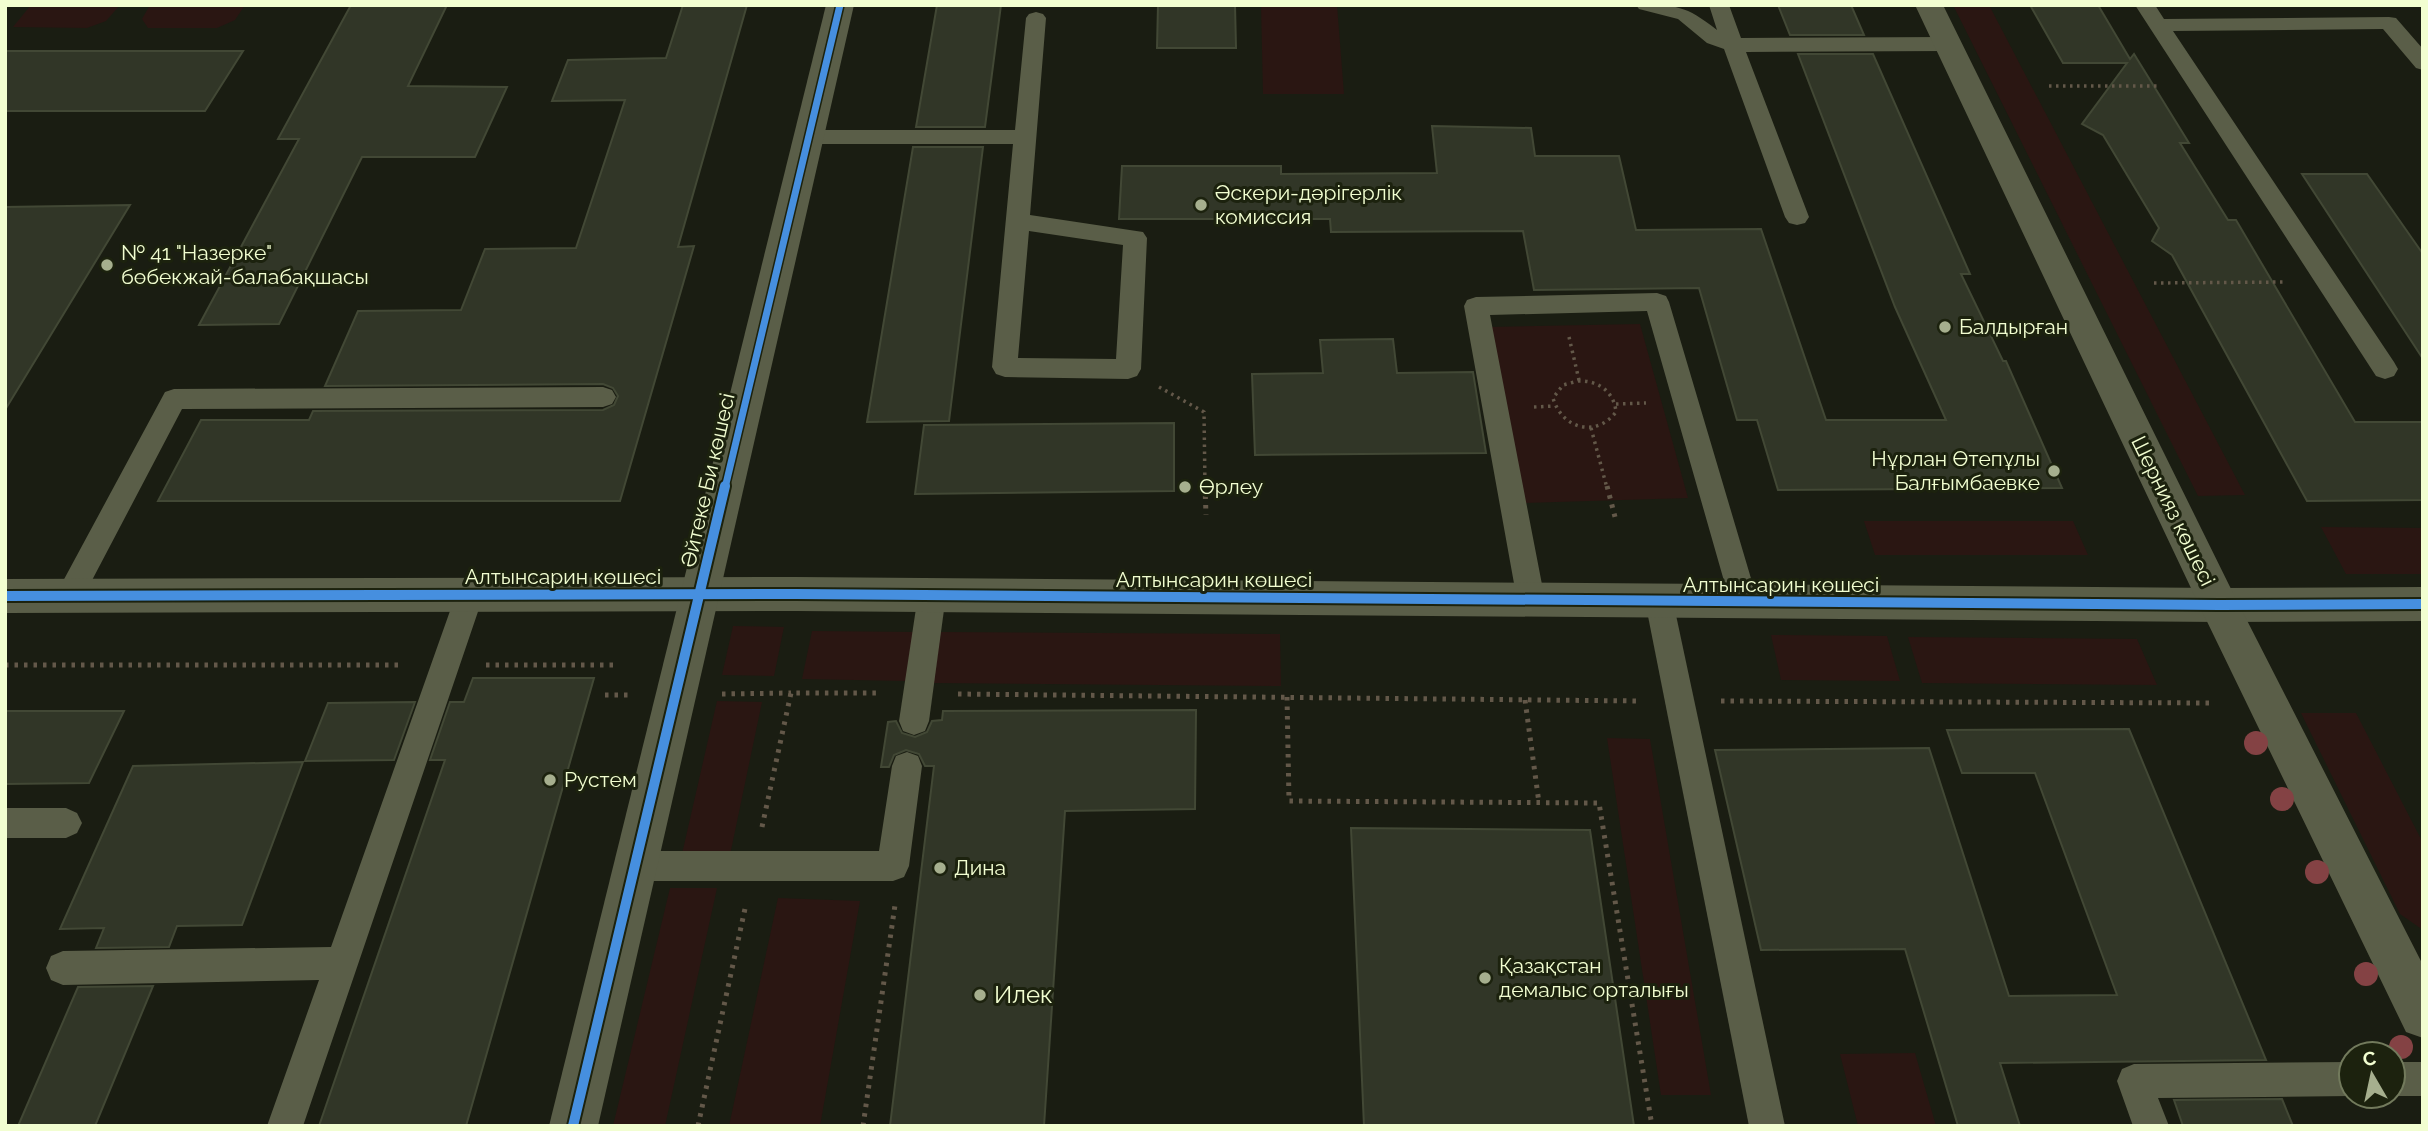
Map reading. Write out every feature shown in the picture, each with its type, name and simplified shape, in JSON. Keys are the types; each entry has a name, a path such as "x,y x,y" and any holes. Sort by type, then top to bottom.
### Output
{"street":[{"name":"Әйтеке Би көшесі","path":"572,1126 840,5"},
{"name":"Шернияз көшесі","path":"1929,5 2219,605 2411,966 2423,1015"},
{"name":"Алтынсарин көшесі","path":"5,596 699,594 2219,605 2423,604"}],"lane":[{"path":"1646,5 1685,15 1714,38 1733,45 1948,44"},
{"path":"1719,5 1797,217"},
{"path":"2146,5 2385,369"},
{"path":"1020,222 1135,238 1128,369 1005,367 1020,222 1036,18"},
{"path":"2159,25 2389,23 2423,63"},
{"path":"808,137 1025,137"},
{"path":"1531,600 1476,306 1657,302 1744,602"},
{"path":"69,596 174,398 603,397"},
{"path":"285,1126 470,594"},
{"path":"916,707 932,595"},
{"path":"1659,601 1767,1126"},
{"path":"635,866 893,866 907,766"},
{"path":"5,823 66,823"},
{"path":"63,968 342,962"},
{"path":"2151,1126 2134,1081 2337,1079"}],"path":[{"path":"2049,86 2199,86"},
{"path":"2154,283 2328,282"},
{"path":"1560,304 1579,380"},
{"path":"1128,369 1204,412 1206,515"},
{"path":"1579,380 1599,384 1613,396 1616,404 1612,418 1606,424 1591,428 1575,426 1565,421 1554,406 1556,390 1562,385 1579,380"},
{"path":"1591,428 1615,517"},
{"path":"5,665 613,665"},
{"path":"698,1126 791,693 916,707 1287,697 2213,703"},
{"path":"1287,697 1289,801 1599,803 1651,1126"},
{"path":"1525,699 1539,803"},
{"path":"863,1126 895,901"}],"shaded area":[{"path":"31,5 120,5 106,21 87,28 13,27"},
{"path":"150,5 245,5 235,20 217,28 148,28 142,19"},
{"path":"1261,5 1337,5 1344,94 1263,94"},
{"path":"1953,5 1989,5 2245,495 2198,496"},
{"path":"1640,324 1688,498 1523,503 1489,327"},
{"path":"1864,521 2073,521 2088,555 1875,555"},
{"path":"2321,527 2423,528 2423,574 2346,574"},
{"path":"733,626 784,627 774,676 722,675"},
{"path":"812,631 914,632 906,681 802,679"},
{"path":"939,632 1280,634 1281,686 932,683"},
{"path":"1771,635 1887,636 1900,681 1781,680"},
{"path":"1908,637 2137,639 2157,685 1922,683"},
{"path":"717,701 762,702 730,855 682,854"},
{"path":"2301,713 2356,713 2423,843 2423,930 2400,914"},
{"path":"1607,738 1650,739 1711,1095 1661,1095"},
{"path":"670,888 717,888 665,1126 613,1126"},
{"path":"778,898 860,901 820,1126 729,1126"},
{"path":"1915,1053 1936,1126 1858,1126 1840,1054"}],"building":[{"path":"351,5 447,5 408,86 507,87 475,157 362,157 279,324 199,325 299,139 278,139"},
{"path":"683,5 747,5 678,247 694,246 620,501 158,501 201,420 309,420 313,411 603,410 614,405 618,396 613,388 603,384 325,386 358,311 461,310 485,249 576,248 625,100 552,101 568,60 666,58"},
{"path":"937,5 1001,5 985,127 916,127"},
{"path":"1158,5 1235,5 1236,48 1157,48"},
{"path":"1778,5 1851,5 1864,35 1790,35"},
{"path":"2030,5 2098,5 2130,59 2134,54 2189,143 2180,143 2228,220 2236,220 2355,422 2423,422 2423,500 2307,501 2172,255 2152,241 2159,228 2103,135 2082,124 2127,63 2063,63"},
{"path":"5,51 243,51 205,111 5,111"},
{"path":"1798,54 1873,54 1970,274 1961,274 2003,361 2006,361 2062,488 1778,490 1757,420 1737,420 1699,288 1534,290 1523,231 1331,232 1330,219 1119,219 1122,166 1281,166 1281,174 1437,173 1432,126 1531,128 1535,156 1619,156 1636,230 1761,229 1826,420 1946,420 1895,307"},
{"path":"913,147 983,147 949,421 867,422"},
{"path":"2302,174 2367,174 2423,254 2423,359"},
{"path":"130,205 5,410 5,207"},
{"path":"1393,339 1397,373 1473,372 1486,453 1255,455 1252,374 1323,373 1320,340"},
{"path":"1174,423 1174,491 915,494 924,425"},
{"path":"473,678 594,678 466,1126 319,1126 445,760 430,760 450,702 464,702"},
{"path":"415,702 394,760 305,761 328,703"},
{"name":"Илек","path":"1196,710 1195,809 1065,811 1044,1126 890,1126 934,766 925,766 919,754 906,750 894,755 889,767 881,767 888,722 896,721 902,733 915,737 927,732 932,721 942,720 943,711"},
{"path":"5,711 124,711 89,783 5,784"},
{"path":"2129,729 2266,1060 2000,1063 2020,1126 1958,1126 1905,949 1761,950 1715,750 1929,748 2009,996 2117,995 2035,773 1962,773 1947,730"},
{"path":"303,762 242,925 177,926 169,947 96,948 104,928 60,929 133,766"},
{"name":"Қазақстан демалыс орталығы","path":"1351,828 1590,830 1634,1126 1364,1126"},
{"path":"153,986 95,1126 18,1126 78,987"},
{"path":"2282,1099 2293,1126 2183,1126 2174,1100"}],"cycle path":[{"path":"573,1126 840,5"},
{"path":"5,596 797,594 2219,605 2423,604"}],"place":[{"name":"Әскери-дәрігерлік комиссия","path":"1201,205"},
{"name":"№ 41 \"Назерке\" бөбекжай-балабақшасы","path":"107,265"},
{"name":"Балдырған","path":"1945,327"},
{"name":"Нұрлан Өтепұлы Балғымбаевке","path":"2054,471"},
{"name":"Өрлеу","path":"1185,487"},
{"name":"Рустем","path":"550,780"},
{"name":"Дина","path":"940,868"},
{"name":"Қазақстан демалыс орталығы","path":"1485,978"},
{"name":"Илек","path":"980,995"}]}
